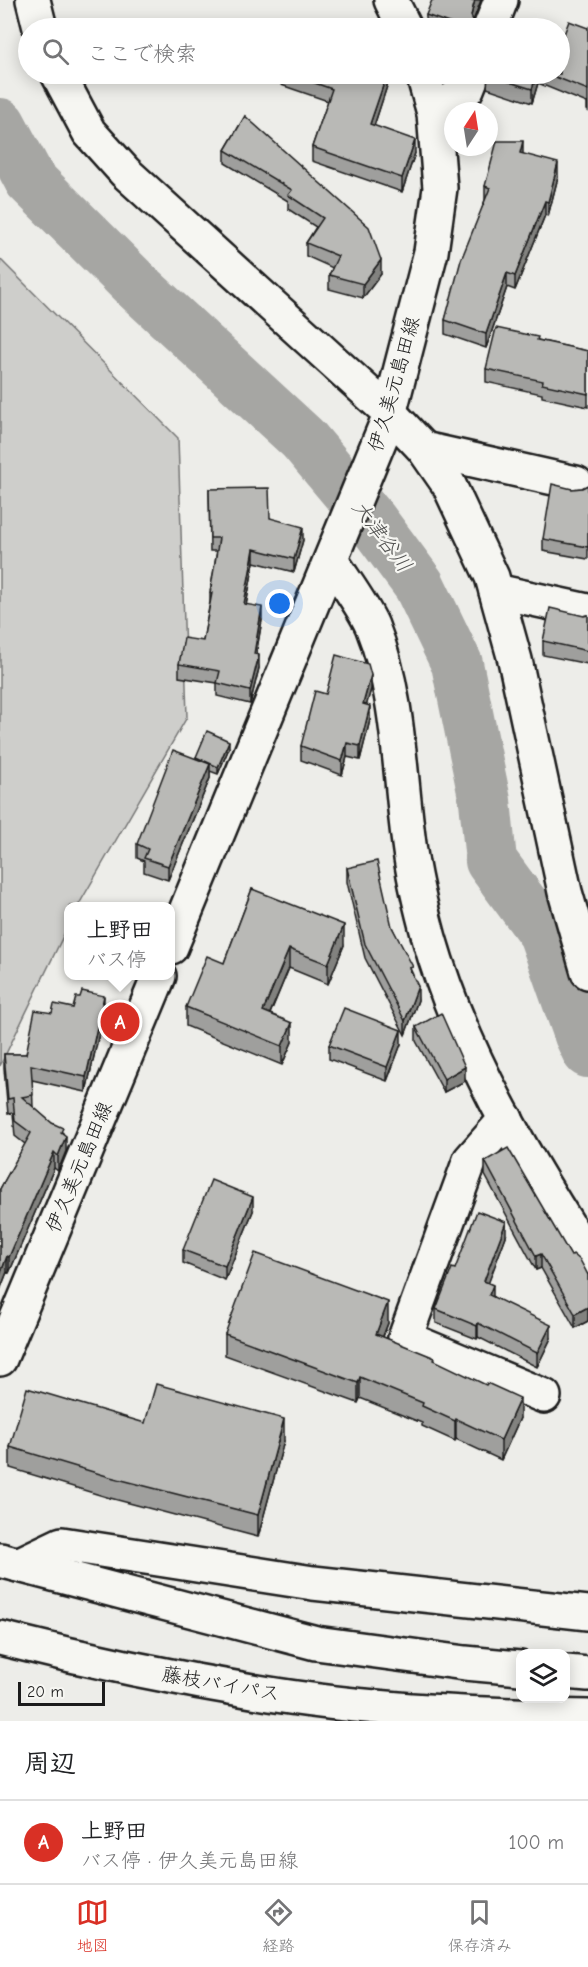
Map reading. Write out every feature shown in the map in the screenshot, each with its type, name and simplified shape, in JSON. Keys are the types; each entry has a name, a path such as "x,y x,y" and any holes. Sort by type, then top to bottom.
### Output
{"main road":[{"path":"33,0 38,18"},
{"path":"391,0 400,18"},
{"path":"494,18 501,0"},
{"path":"63,84 89,132 125,172 424,449 449,485 492,577 496,591 515,660 565,892 588,972"},
{"name":"伊久美元島田線","path":"175,936 334,555 388,417 431,252 440,188 434,113 426,84"},
{"path":"434,113 467,89 469,84"},
{"path":"424,449 576,483"},
{"path":"334,555 372,625 389,684 402,767 411,858 429,936 456,1016 477,1065 588,1257"},
{"path":"496,591 588,611"},
{"name":"伊久美元島田線","path":"0,1359 157,980"},
{"path":"507,1119 470,1160 405,1338 544,1396"},
{"path":"9,1562 62,1544 313,1583 588,1613"},
{"path":"9,1562 316,1643 516,1668"},
{"name":"藤枝バイパス","path":"0,1638 97,1662 277,1695 398,1709 515,1716 588,1717"},
{"path":"570,1672 588,1674"}],"shaded area":[{"path":"0,259 178,438 187,717 80,902 64,902 64,934 0,1066"}],"building":[{"path":"432,0 475,0 472,18 435,18 426,15"},
{"path":"570,21 588,28 588,90 570,83"},
{"path":"318,84 384,84 370,124 415,140 402,178 312,147 332,89"},
{"path":"516,84 534,84 532,89"},
{"path":"245,116 369,227 381,260 363,284 329,275 338,256 306,243 323,218 288,195 292,190 225,150"},
{"path":"498,141 523,141 520,153 558,163 548,202 545,201 515,276 507,273 486,334 445,320 461,260 490,188 485,186 493,156 498,156"},
{"path":"496,328 588,351 588,394 542,384 543,381 486,369"},
{"path":"552,484 572,489 588,485 588,547 543,539"},
{"path":"269,488 270,518 303,527 294,559 254,549 244,604 262,607 254,654 259,655 250,691 217,683 220,671 179,664 184,638 203,641 212,593 210,593 219,538 210,538 209,489"},
{"path":"550,608 588,615 588,651 543,641"},
{"path":"336,655 368,664 371,675 363,704 370,706 360,746 347,743 342,761 301,746 315,691 326,694"},
{"path":"207,731 229,741 218,767 196,757"},
{"path":"173,750 210,764 168,866 144,858 148,849 137,844"},
{"path":"377,861 392,927 413,967 409,968 418,986 405,1021 365,944 347,868"},
{"path":"252,889 344,925 328,964 289,949 263,1011 292,1023 282,1046 186,1007 207,956 224,963"},
{"path":"82,991 104,996 86,1077 31,1065 33,1095 22,1097 52,1123 63,1128 61,1132 66,1136 58,1156 54,1152 0,1275 0,1189 31,1133 15,1121 13,1098 8,1099 4,1054 26,1054 35,1010 52,1013 54,1004 73,1008 76,997 80,997"},
{"path":"344,1008 401,1030 387,1067 329,1045"},
{"path":"441,1013 465,1067 444,1079 416,1027"},
{"path":"508,1148 571,1256 573,1254 580,1260 588,1275 588,1307 575,1314 541,1254 536,1256 485,1161"},
{"path":"211,1180 253,1197 225,1266 183,1250"},
{"path":"477,1211 506,1222 484,1281 493,1285 489,1295 551,1325 537,1353 478,1323 477,1326 436,1309 452,1268 455,1269"},
{"path":"255,1253 388,1302 376,1334 435,1358 434,1360 486,1385 487,1383 520,1398 501,1440 422,1406 423,1403 360,1377 358,1383 225,1334"},
{"path":"156,1384 284,1419 258,1515 110,1477 10,1447 27,1388 145,1423"}],"waterway":[{"name":"大津谷川","path":"0,124 30,180 136,285 303,439 371,520 419,585 457,664 485,801 491,861 544,933 588,1052"}],"place":[{"name":"上野田","path":"120,1022"}]}
